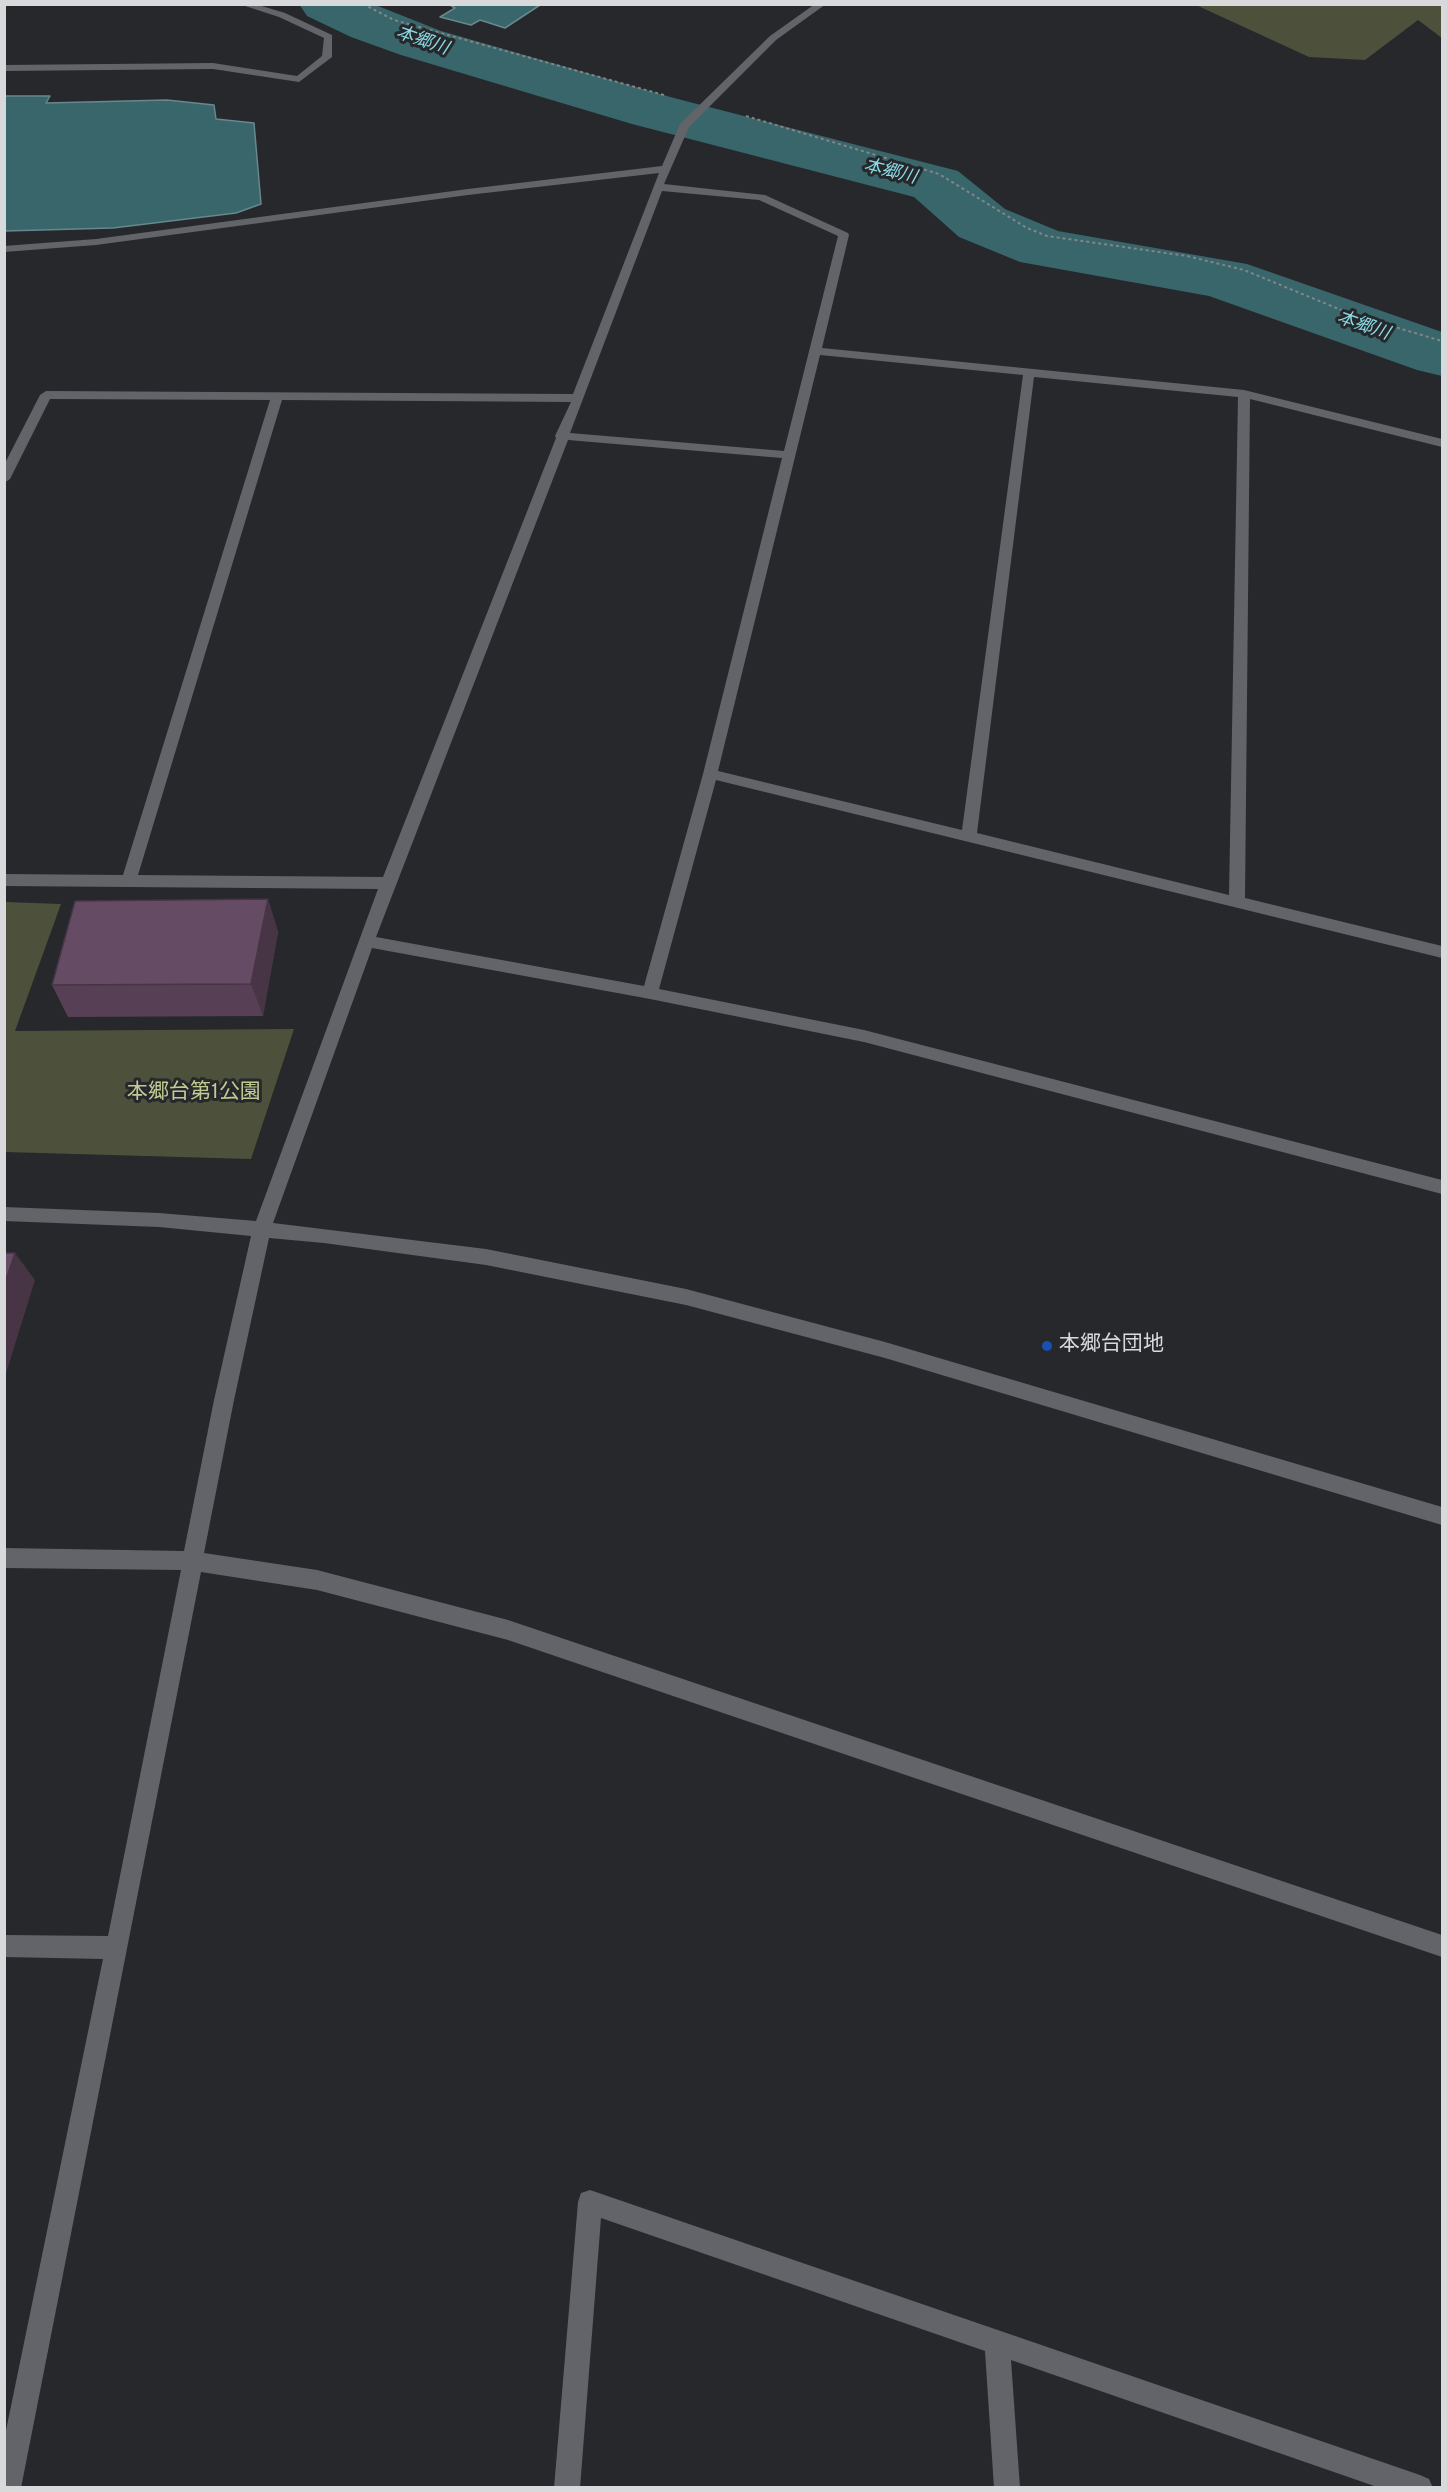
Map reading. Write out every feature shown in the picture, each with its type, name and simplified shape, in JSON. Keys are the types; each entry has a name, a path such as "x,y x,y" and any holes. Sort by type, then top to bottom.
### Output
{"street":[{"path":"4,68 213,66 299,79 327,57 329,37 282,15 243,4"},
{"path":"8,2476 117,1948 192,1561 262,1228 388,883 665,169 684,126 773,39 822,4"},
{"path":"4,249 96,242 468,192 665,169"},
{"path":"650,993 710,774 844,235 762,197 658,187"},
{"path":"814,351 1244,394 1443,442"},
{"path":"969,835 1029,372"},
{"path":"1237,903 1244,394"},
{"path":"4,479 46,395 578,398"},
{"path":"129,881 277,396"},
{"path":"561,436 789,455"},
{"path":"710,774 969,835 1443,952"},
{"path":"4,880 388,883"},
{"path":"367,941 650,993 864,1036 1443,1187"},
{"path":"4,1214 113,1218 262,1228 486,1257 686,1297 897,1353 1443,1516"},
{"path":"4,1558 192,1561 317,1580 508,1630 1443,1947"},
{"path":"4,1946 117,1948"},
{"path":"567,2487 590,2202 1420,2487"},
{"path":"997,2343 1007,2487"}],"path":[{"path":"363,4 394,20 661,94 705,104 939,174 1027,228 1047,236 1187,256 1244,270 1351,314 1443,341"}],"green space":[{"path":"1196,5 1442,5 1442,38 1418,20 1365,60 1309,57"},
{"name":"本郷台第1公園","path":"5,902 61,904 15,1031 294,1029 251,1159 5,1152"}],"water":[{"path":"450,5 540,5 505,28 480,20 471,25 440,17 455,8"},
{"path":"4,96 50,96 46,103 167,100 214,105 216,119 254,123 261,204 236,213 113,228 5,231"}],"building":[{"path":"268,899 251,984 52,985 75,901"},
{"path":"4,1253 15,1253 4,1286"}],"waterway":[{"name":"本郷川","path":"327,4 371,25 421,43 653,111 936,184 982,223 1043,248 1223,278 1442,355"}],"place":[{"name":"本郷台団地","path":"1047,1346"}]}
